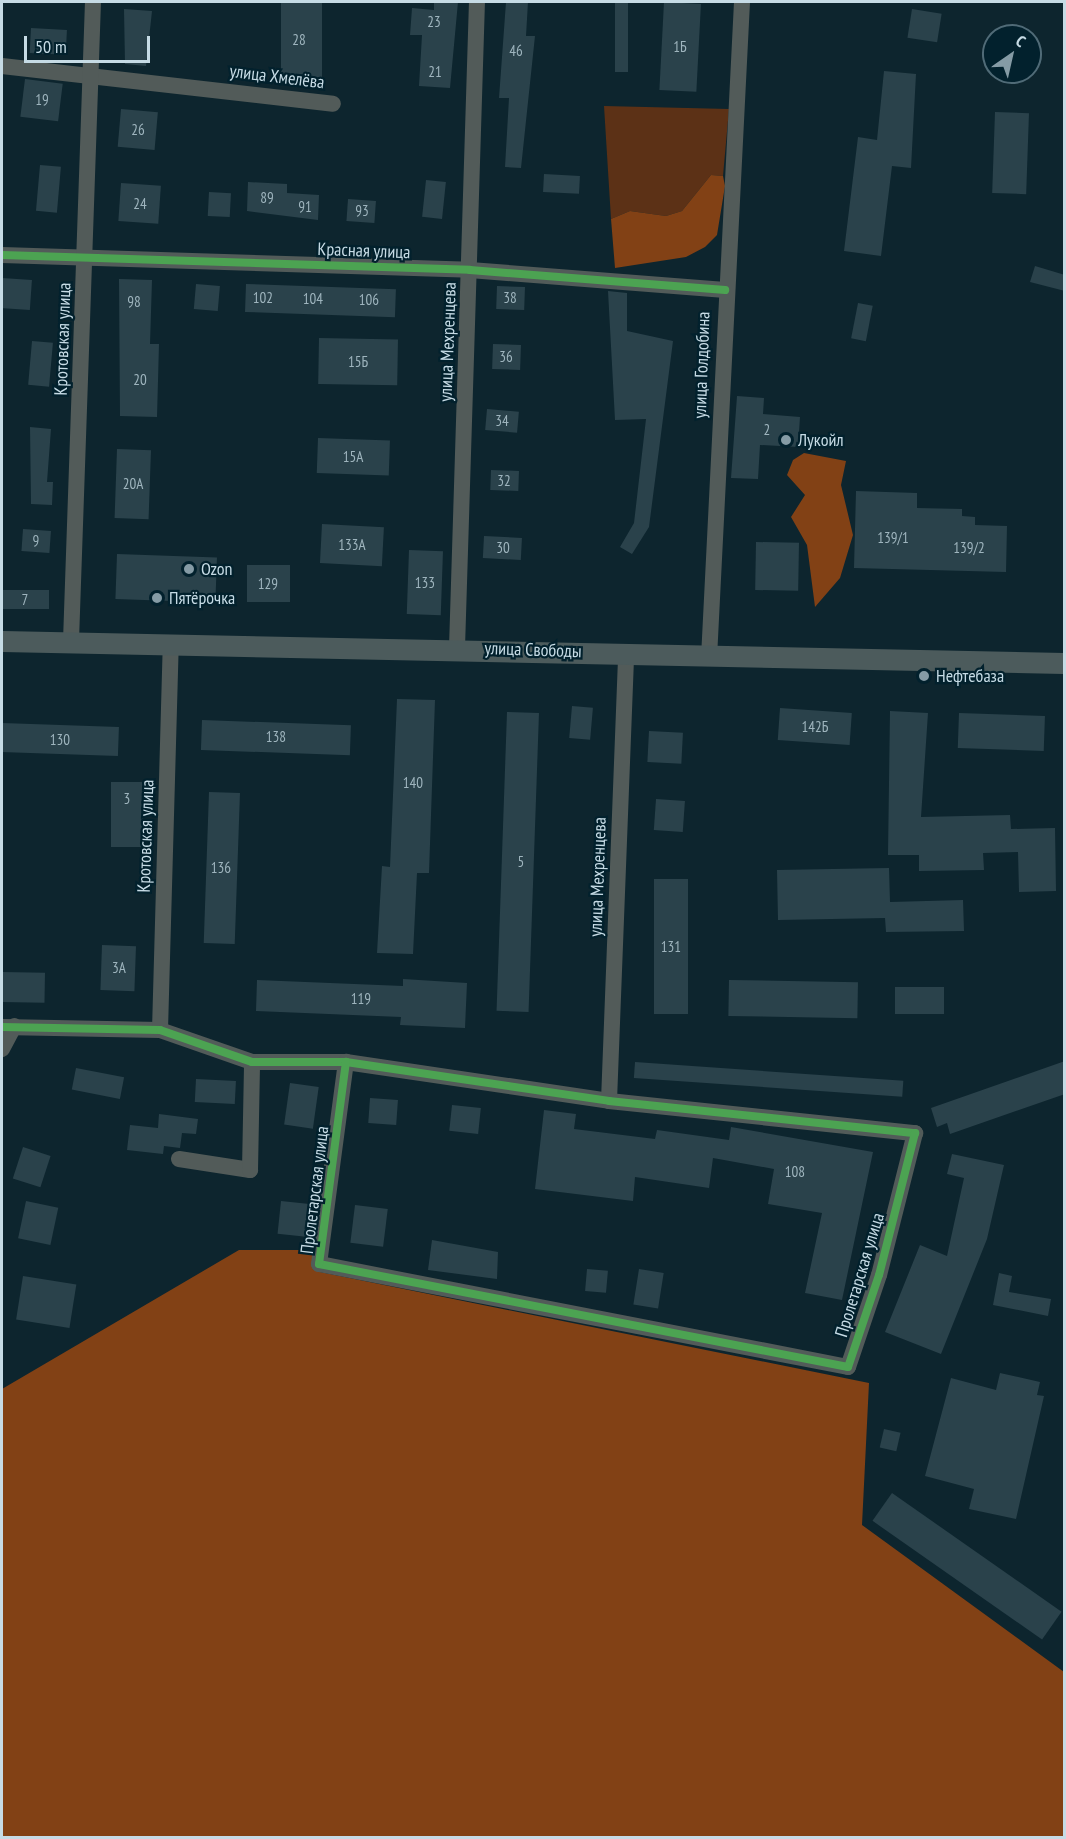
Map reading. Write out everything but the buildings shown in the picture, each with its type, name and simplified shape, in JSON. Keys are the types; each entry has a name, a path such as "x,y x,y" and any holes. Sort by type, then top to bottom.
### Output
{"main road":[{"name":"улица Свободы","path":"2,641 457,648 709,658 1065,663"}],"street":[{"name":"Кротовская улица","path":"71,641 93,2"},
{"name":"улица Мехренцева","path":"457,648 477,2"},
{"name":"улица Голдобина","path":"709,658 725,290 742,2"},
{"name":"улица Хмелёва","path":"2,66 92,73 333,104"},
{"name":"Красная улица","path":"2,255 470,270 725,290"},
{"name":"Кротовская улица","path":"160,1030 171,643"},
{"name":"улица Мехренцева","path":"609,1101 626,653"},
{"name":"Пролетарская улица","path":"8,1026 160,1030 252,1062 346,1062 609,1101 915,1133 879,1275 848,1367 319,1264 346,1062"},
{"path":"2,1049 8,1026"},
{"path":"179,1159 250,1170 252,1062"}],"shaded area":[{"path":"604,106 729,109 723,176 711,175 682,211 666,216 630,211 611,219"},
{"path":"711,175 723,176 725,186 717,235 705,247 686,257 615,268 611,219 630,211 666,216 682,211"},
{"path":"804,453 846,461 841,485 853,535 840,578 815,607 807,545 791,517 805,495 787,475 793,460"},
{"path":"239,1250 313,1250 320,1272 869,1383 862,1525 1064,1672 1064,1837 2,1837 2,1389"}],"cycle path":[{"path":"2,255 470,270 725,290"},
{"path":"2,1027 160,1030 252,1062 346,1062 609,1101 915,1133 879,1275 848,1367 319,1264 346,1062"}],"place":[{"name":"Лукойл","path":"786,440"},
{"name":"Ozon","path":"189,569"},
{"name":"Пятёрочка","path":"157,598"},
{"name":"Нефтебаза","path":"924,676"}]}
